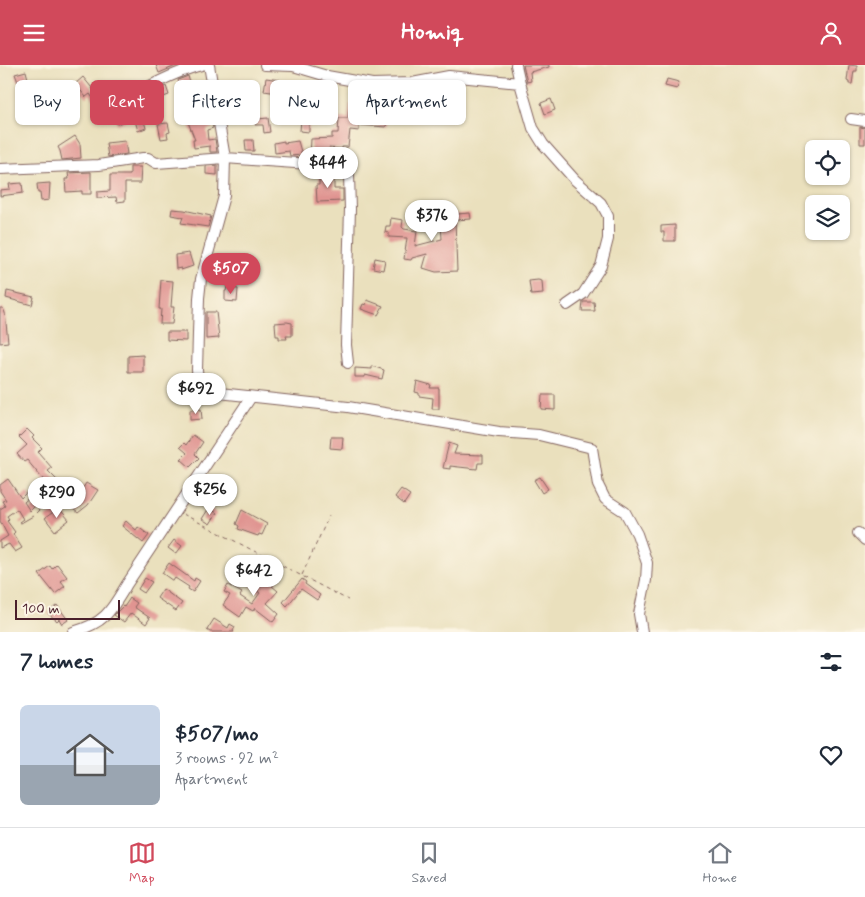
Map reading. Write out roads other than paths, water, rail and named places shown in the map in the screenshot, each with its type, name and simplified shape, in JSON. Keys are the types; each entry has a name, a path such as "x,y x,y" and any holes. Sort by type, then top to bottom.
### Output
{"street":[{"path":"163,80 202,65"},
{"path":"209,65 225,158 224,196 201,279 197,381 199,387 203,390 251,397 348,407 499,432 539,435 592,448 598,485 605,499 625,512 637,534 647,563 646,580 639,615 642,632"},
{"path":"265,65 293,66 342,80 372,84 412,83 449,76 520,83"},
{"path":"516,65 533,128 543,145 575,180 601,203 608,216 608,239 600,266 583,294 567,305"},
{"path":"851,119 865,121"},
{"path":"0,169 99,165 143,158 156,163 225,158 338,165 348,172 350,209 346,345 348,363"},
{"path":"74,632 95,625 104,619 114,607 127,584 251,397"}]}
